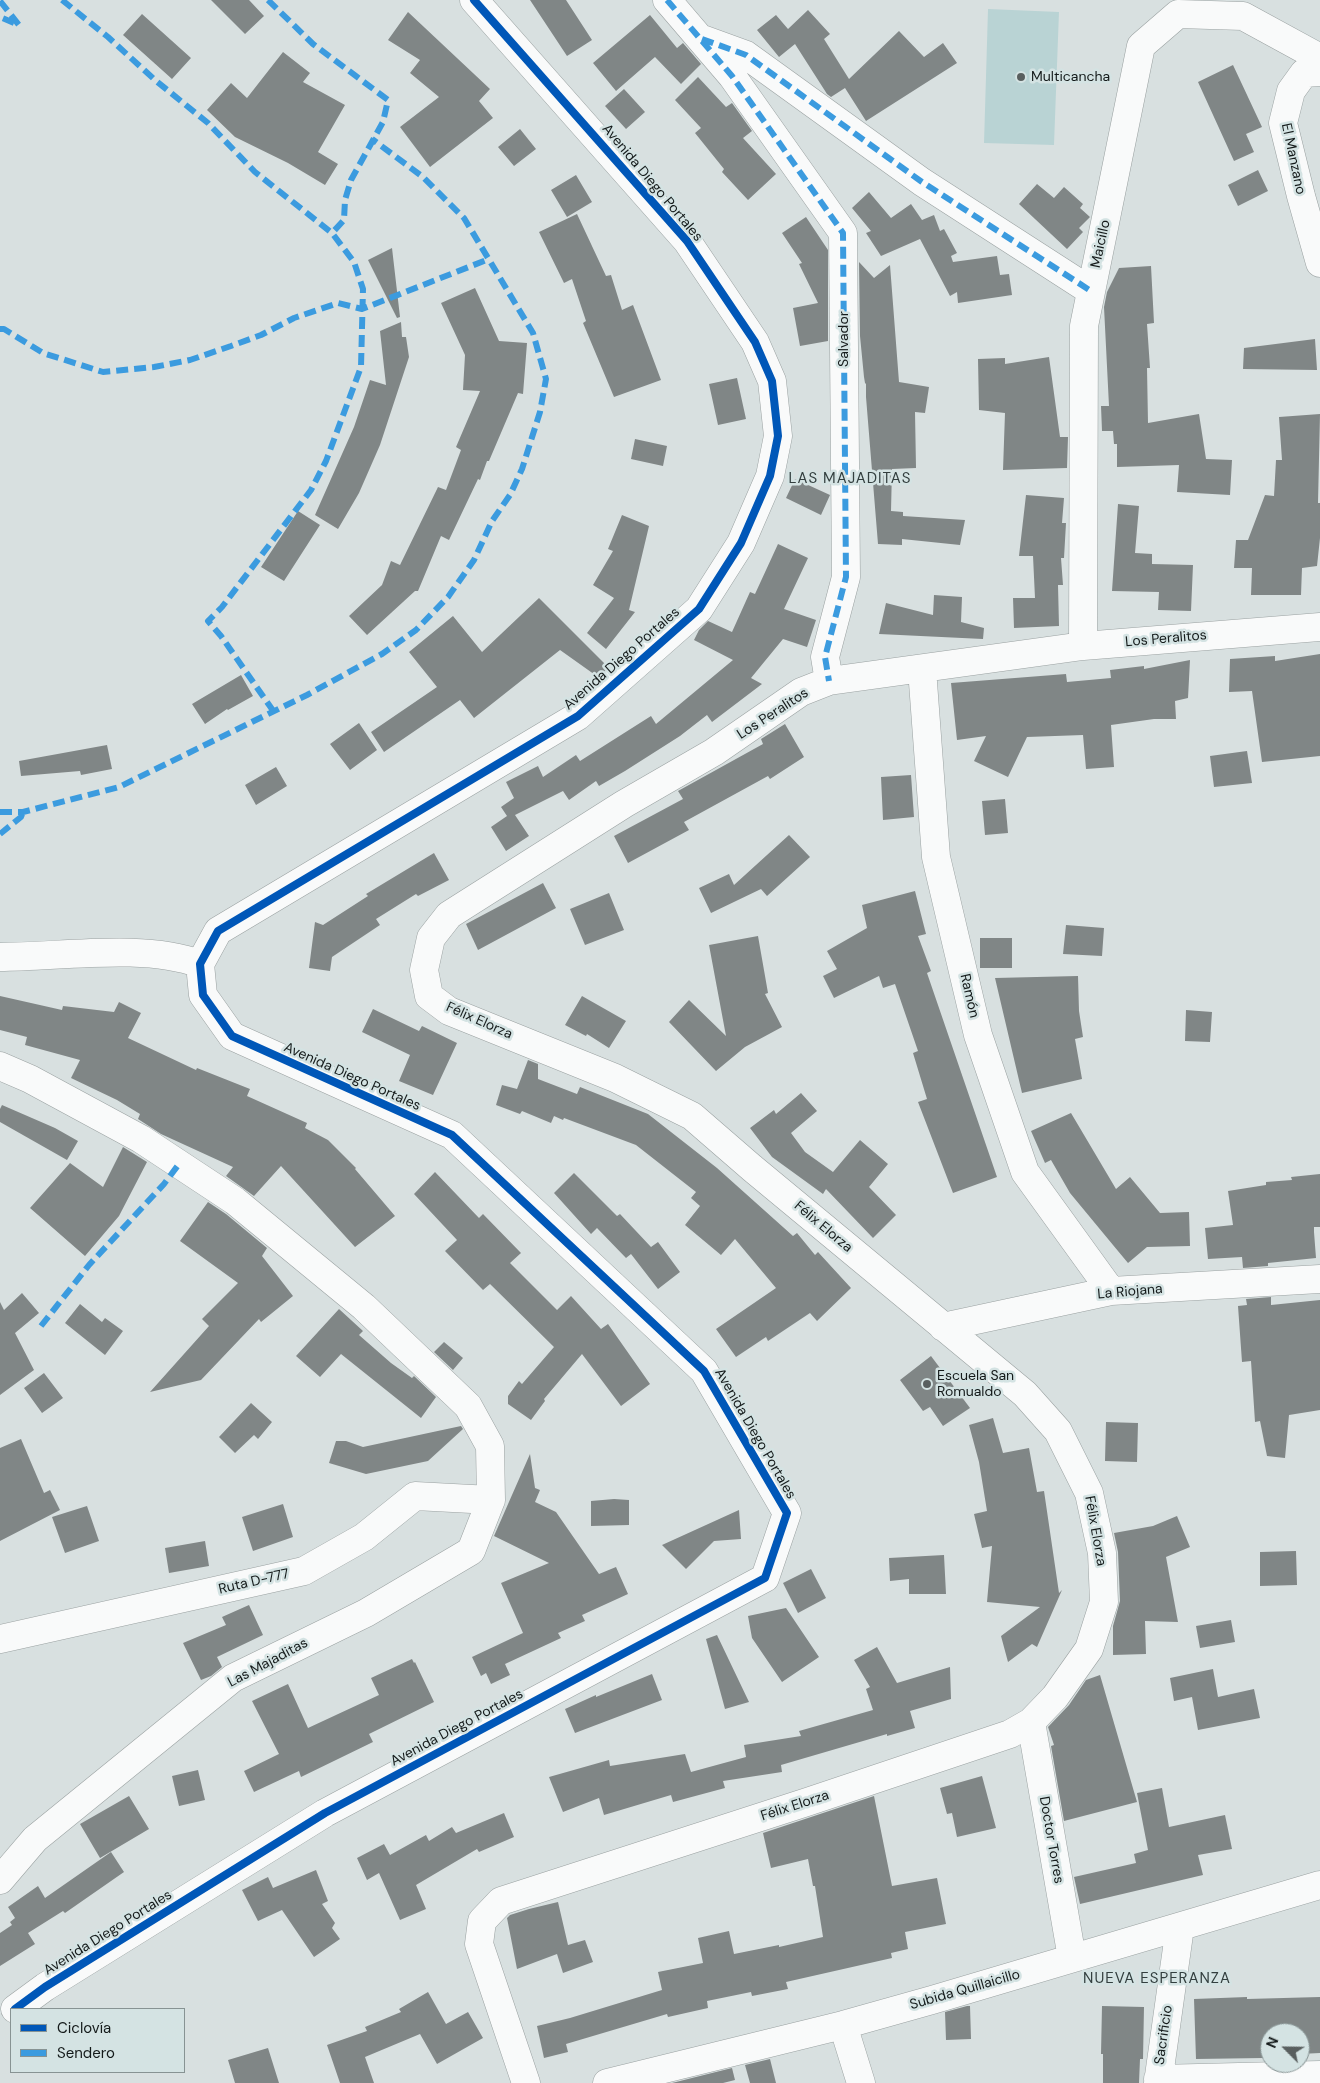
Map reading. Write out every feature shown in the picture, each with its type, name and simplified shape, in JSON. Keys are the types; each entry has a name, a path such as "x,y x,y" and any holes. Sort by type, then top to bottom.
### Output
{"street":[{"name":"Avenida Diego Portales","path":"16,2008 45,1987 325,1812 765,1578 787,1513 704,1371 452,1135 232,1036 203,994 200,964 218,931 578,716 699,610 741,543 770,476 778,436 772,382 755,342 687,241 474,0"},
{"name":"Salvador","path":"667,0 732,76 843,234 846,577 825,657 829,681"},
{"name":"Maicillo","path":"1083,646 1084,326 1141,46 1178,14 1243,16 1320,58"},
{"name":"Salvador","path":"702,39 746,55 922,182 1092,291"},
{"name":"El Manzano","path":"1320,72 1304,73 1295,85 1291,91 1283,123 1320,263"},
{"name":"Los Peralitos","path":"429,996 424,970 432,938 448,916 624,804 714,752 801,692 829,681 1083,646 1320,627"},
{"name":"Ramón","path":"922,669 936,857 978,1035 1025,1172 1111,1292"},
{"path":"0,957 109,953 169,956 200,964"},
{"name":"Félix Elorza","path":"429,996 449,1011 615,1078 692,1116 1025,1394 1058,1431 1089,1493 1102,1553 1104,1602 1089,1649 1055,1697 1031,1722 1010,1734 807,1802 501,1900 482,1921 479,1944 526,2083"},
{"path":"0,1066 30,1079 141,1139 236,1201 364,1307 468,1406 490,1446 491,1500"},
{"name":"La Riojana","path":"943,1327 1111,1292 1320,1279"},
{"name":"Ruta D-777","path":"0,1639 304,1570 364,1536 415,1496 491,1500"},
{"name":"Las Majaditas","path":"0,1880 35,1839 234,1678 366,1613 471,1551 491,1500"},
{"name":"Doctor Torres","path":"1031,1722 1072,1958"},
{"name":"Subida Quillaicillo","path":"607,2083 843,2024 1320,1885"},
{"name":"Sacrificio","path":"1158,2081 1180,1927"},
{"path":"843,2024 861,2083"},
{"path":"1158,2081 1320,2075"}],"shaded area":[{"name":"Multicancha","path":"988,9 1059,12 1054,145 984,143"}],"building":[{"path":"211,0 249,0 264,16 245,34"},
{"path":"530,0 566,0 592,40 567,56"},
{"path":"808,10 830,34 824,39 849,79 899,31 924,57 943,43 957,63 866,121 845,88 831,97 827,94 795,44 779,57 757,30 776,15 788,29"},
{"path":"408,12 490,89 479,101 493,118 430,167 400,127 439,97 410,73 420,60 388,40"},
{"path":"142,14 191,58 172,79 123,35"},
{"path":"650,15 677,48 683,43 701,64 681,84 655,57 616,91 593,63"},
{"path":"283,52 310,73 303,82 345,105 318,152 338,164 325,185 288,163 235,137 207,110 231,83 247,98"},
{"path":"1233,65 1262,127 1246,134 1254,152 1234,161 1198,82"},
{"path":"698,77 726,107 732,103 752,131 743,138 776,174 748,200 722,172 724,169 695,133 701,128 675,100"},
{"path":"624,89 645,112 626,129 605,106"},
{"path":"520,129 536,149 514,166 498,147"},
{"path":"1258,170 1268,191 1238,206 1228,185"},
{"path":"576,175 592,202 567,217 551,190"},
{"path":"1037,184 1054,198 1064,187 1083,204 1080,208 1090,217 1079,228 1083,232 1067,249 1019,204"},
{"path":"869,192 891,218 911,204 922,220 934,215 940,231 944,229 957,253 951,256 953,262 997,256 1000,275 1009,274 1012,295 958,303 957,292 950,296 920,239 881,256 866,233 871,231 852,208"},
{"path":"577,214 606,276 611,275 622,310 633,305 661,380 614,397 583,323 586,321 572,279 564,283 539,232"},
{"path":"806,217 828,250 828,341 800,346 793,308 818,303 799,264 802,263 782,233"},
{"path":"392,248 400,317 397,318 368,260"},
{"path":"859,262 874,278 890,265 899,382 929,387 925,413 915,412 916,468 892,469 891,511 903,512 903,516 965,520 960,545 902,539 902,545 878,544 866,384 860,336"},
{"path":"1151,266 1154,323 1147,324 1150,368 1147,368 1148,423 1199,414 1206,459 1232,460 1230,495 1177,492 1179,465 1117,467 1117,444 1114,444 1113,431 1102,431 1101,406 1109,406 1104,307 1107,292 1119,268"},
{"path":"475,288 499,341 527,343 523,394 518,393 489,461 487,461 480,480 478,479 449,540 441,536 418,591 415,591 367,635 349,616 382,585 391,561 400,565 438,487 446,490 461,450 456,447 480,391 463,390 465,355 441,303"},
{"path":"401,322 402,337 406,337 409,357 380,445 359,493 338,529 315,515 354,427 370,380 386,385 380,331"},
{"path":"1315,339 1317,370 1243,369 1244,348"},
{"path":"1049,357 1060,437 1068,437 1067,468 1003,470 1005,413 979,410 978,359 1005,358 1005,364"},
{"path":"737,378 746,419 718,425 709,384"},
{"path":"1320,414 1318,503 1320,503 1320,538 1317,566 1302,568 1301,595 1251,595 1252,568 1234,568 1236,540 1248,540 1265,495 1274,496 1276,460 1282,460 1279,417"},
{"path":"635,439 667,446 663,466 631,459"},
{"path":"795,479 830,495 821,515 786,498"},
{"path":"1026,495 1064,498 1062,523 1066,523 1064,558 1061,558 1063,585 1058,585 1059,626 1014,628 1013,598 1035,598 1033,556 1019,556"},
{"path":"1118,504 1139,506 1135,553 1152,554 1152,564 1193,565 1191,611 1158,610 1159,592 1112,591"},
{"path":"298,511 320,525 284,581 261,567"},
{"path":"622,515 649,526 629,610 635,612 606,649 587,633 614,598 593,585 613,551 608,549"},
{"path":"778,544 808,558 784,609 816,620 807,647 783,639 751,678 762,684 712,722 707,715 680,736 599,786 596,781 569,800 563,791 515,815 529,836 506,851 491,827 507,816 501,807 514,798 506,782 538,766 543,777 576,755 580,761 651,716 656,724 733,660 694,640 699,630 708,621 732,632 750,592 755,594"},
{"path":"934,595 962,597 961,622 984,628 983,639 879,634 886,603 933,615"},
{"path":"539,598 609,668 598,677 560,650 474,718 460,700 384,752 371,732 437,687 409,652 453,616 482,652"},
{"path":"1320,654 1320,756 1262,762 1252,691 1229,692 1230,659 1275,656 1275,661"},
{"path":"1190,660 1188,698 1175,701 1176,719 1154,719 1111,725 1114,767 1086,769 1083,735 1027,737 1008,777 974,761 986,736 957,740 951,683 1066,674 1067,682 1111,678 1110,670 1144,666 1144,669"},
{"path":"241,675 253,696 227,709 205,724 192,704"},
{"path":"359,723 377,750 350,770 330,744"},
{"path":"785,724 804,757 770,779 768,776 684,822 689,830 628,863 614,836 683,799 678,791 763,744 761,739"},
{"path":"107,745 112,769 81,775 80,771 21,776 19,761"},
{"path":"1247,751 1252,783 1214,787 1210,756"},
{"path":"276,767 287,786 256,805 245,785"},
{"path":"911,775 914,817 883,820 881,777"},
{"path":"1005,799 1008,833 985,835 982,801"},
{"path":"789,835 810,857 767,896 761,889 711,913 699,888 729,874 734,885"},
{"path":"434,853 449,880 418,896 416,894 376,919 380,925 332,957 330,971 309,968 315,922 323,925 368,896 366,894"},
{"path":"543,883 556,908 478,950 466,924"},
{"path":"915,891 926,934 918,936 931,971 927,973 997,1177 953,1193 918,1102 927,1099 913,1053 918,1051 895,984 883,988 879,976 834,998 823,976 837,969 827,951 867,928 862,905"},
{"path":"609,893 624,930 585,945 570,909"},
{"path":"1066,925 1104,928 1102,956 1063,954"},
{"path":"758,936 768,993 765,994 782,1027 745,1047 716,1071 669,1022 689,1000 726,1036 709,945"},
{"path":"980,938 1012,938 1012,968 980,968"},
{"path":"1078,976 1079,1011 1083,1037 1075,1039 1082,1079 1022,1093 995,978"},
{"path":"0,996 62,1010 63,1006 114,1012 119,1002 141,1013 128,1038 196,1070 197,1068 250,1089 247,1096 307,1123 305,1128 328,1140 356,1168 395,1216 355,1247 281,1166 254,1196 226,1176 233,1167 161,1134 138,1119 140,1114 117,1100 71,1078 80,1060 25,1045 27,1037 0,1030"},
{"path":"582,996 626,1021 609,1048 587,1034 586,1036 565,1025"},
{"path":"373,1009 419,1031 422,1026 457,1043 433,1095 399,1081 410,1055 362,1032"},
{"path":"1186,1010 1212,1012 1210,1042 1185,1041"},
{"path":"528,1060 538,1064 538,1079 577,1094 580,1087 648,1114 717,1168 793,1236 797,1233 815,1255 818,1252 851,1288 817,1321 810,1313 768,1341 766,1337 736,1357 716,1329 776,1288 735,1239 721,1255 685,1225 700,1206 691,1198 696,1192 636,1145 564,1118 563,1120 554,1116 551,1123 522,1111 520,1114 496,1105 502,1085 517,1089"},
{"path":"801,1093 817,1111 791,1133 805,1152 833,1172 860,1140 888,1164 869,1187 896,1215 873,1238 826,1189 823,1194 772,1157 750,1128 774,1110 776,1114"},
{"path":"2,1105 55,1128 78,1141 67,1160 0,1122 0,1109"},
{"path":"1071,1113 1116,1189 1130,1177 1160,1213 1189,1212 1190,1246 1147,1247 1128,1263 1070,1193 1051,1160 1045,1163 1031,1131"},
{"path":"123,1147 147,1162 119,1216 85,1256 30,1208 70,1163 103,1187"},
{"path":"435,1172 479,1218 483,1214 521,1253 510,1263 557,1310 571,1296 601,1329 608,1324 650,1384 621,1406 582,1354 544,1399 545,1401 531,1420 508,1404 508,1396 519,1381 522,1384 554,1347 490,1284 483,1290 445,1251 457,1240 414,1194"},
{"path":"574,1173 617,1216 620,1214 651,1247 658,1242 680,1272 658,1289 631,1254 626,1258 597,1228 591,1234 554,1193"},
{"path":"1320,1174 1320,1227 1314,1227 1316,1258 1268,1263 1268,1266 1243,1268 1242,1257 1208,1259 1205,1228 1233,1225 1228,1191 1266,1185 1266,1182 1292,1180 1291,1177"},
{"path":"208,1202 226,1214 267,1248 262,1256 293,1296 261,1322 259,1319 201,1380 150,1392 209,1326 202,1319 238,1283 180,1241"},
{"path":"22,1293 39,1313 15,1333 34,1370 0,1395 0,1302 4,1310"},
{"path":"1271,1297 1271,1305 1320,1300 1320,1410 1289,1415 1285,1458 1267,1456 1260,1421 1255,1422 1251,1361 1242,1362 1238,1306 1247,1305 1246,1299"},
{"path":"80,1304 102,1322 105,1318 123,1331 105,1355 65,1323"},
{"path":"339,1309 363,1331 359,1335 391,1363 412,1378 414,1376 436,1397 421,1418 341,1354 320,1377 296,1356"},
{"path":"444,1342 463,1358 453,1370 434,1352"},
{"name":"Escuela San Romualdo","path":"931,1356 970,1408 943,1426 930,1407 923,1411 900,1380"},
{"path":"44,1373 63,1398 42,1413 24,1388"},
{"path":"251,1403 272,1422 258,1439 254,1435 235,1453 219,1437"},
{"path":"993,1418 1003,1453 1029,1448 1037,1492 1044,1491 1059,1593 1062,1590 1037,1647 1032,1644 1008,1662 1001,1636 1040,1607 987,1602 992,1546 982,1548 974,1514 987,1511 979,1462 969,1425"},
{"path":"1106,1422 1138,1423 1137,1462 1105,1461"},
{"path":"461,1426 463,1429 428,1461 366,1474 329,1463 336,1441 346,1441 363,1447"},
{"path":"21,1439 44,1493 50,1490 60,1510 0,1541 0,1448"},
{"path":"530,1454 535,1488 540,1490 535,1502 556,1512 599,1574 616,1567 628,1594 582,1615 585,1621 558,1633 561,1638 505,1664 510,1675 491,1684 486,1673 481,1676 472,1657 523,1633 501,1583 549,1563 494,1536"},
{"path":"629,1500 629,1525 591,1526 591,1501"},
{"path":"283,1504 293,1537 253,1551 242,1517"},
{"path":"87,1506 99,1541 65,1553 52,1517"},
{"path":"739,1510 741,1539 714,1541 686,1569 662,1545"},
{"path":"1177,1516 1190,1547 1166,1557 1178,1622 1145,1621 1146,1654 1113,1655 1113,1626 1120,1601 1118,1552 1114,1533 1153,1526"},
{"path":"205,1541 209,1566 169,1573 165,1548"},
{"path":"1296,1551 1297,1585 1260,1586 1260,1552"},
{"path":"944,1555 946,1594 909,1594 909,1579 890,1581 889,1558"},
{"path":"811,1569 826,1598 798,1613 783,1583"},
{"path":"249,1605 263,1635 217,1657 222,1667 211,1676 201,1680 183,1643 226,1625 222,1617"},
{"path":"786,1608 819,1657 782,1682 752,1638 748,1616"},
{"path":"1231,1620 1235,1642 1200,1648 1196,1626"},
{"path":"717,1635 749,1702 725,1709 706,1639"},
{"path":"877,1647 897,1683 950,1667 951,1699 910,1711 915,1728 887,1736 887,1734 781,1765 782,1772 723,1781 725,1788 673,1802 671,1795 604,1815 599,1798 563,1812 549,1777 609,1760 610,1766 685,1754 691,1772 746,1757 744,1745 801,1736 799,1731 873,1710 866,1689 870,1687 854,1660"},
{"path":"412,1659 434,1702 369,1734 373,1742 301,1777 299,1771 254,1792 244,1771 279,1754 252,1701 288,1684 308,1728 379,1695 371,1678"},
{"path":"1213,1669 1218,1697 1254,1689 1260,1718 1198,1730 1192,1697 1174,1701 1170,1678"},
{"path":"652,1674 662,1700 575,1733 565,1709"},
{"path":"1100,1675 1137,1802 1064,1821 1051,1746 1054,1745 1048,1727 1069,1705 1086,1680"},
{"path":"198,1770 205,1800 179,1806 172,1776"},
{"path":"982,1776 996,1828 957,1837 952,1813 947,1814 940,1788"},
{"path":"1162,1788 1169,1827 1225,1815 1232,1849 1198,1855 1203,1875 1080,1904 1074,1877 1136,1863 1134,1854 1148,1850 1137,1793"},
{"path":"129,1796 149,1829 100,1858 80,1824"},
{"path":"874,1796 892,1886 937,1878 946,1924 905,1932 908,1949 891,1953 892,1958 786,1982 788,1989 752,1996 751,1992 707,2001 708,2008 668,2017 667,2014 566,2044 568,2052 544,2058 537,2026 662,1990 658,1972 703,1963 698,1938 729,1931 734,1954 779,1945 779,1947 823,1937 815,1886 813,1886 808,1859 771,1868 763,1833"},
{"path":"504,1813 514,1837 479,1852 477,1849 416,1885 426,1909 400,1920 379,1873 367,1880 357,1858 384,1844 390,1855 426,1835 429,1841 452,1827 456,1833"},
{"path":"111,1852 124,1872 65,1913 63,1911 28,1933 35,1944 0,1966 0,1933 12,1925 10,1922 15,1918 8,1907 38,1886 45,1898"},
{"path":"316,1870 328,1901 322,1904 335,1923 332,1928 340,1939 314,1957 282,1910 258,1921 242,1890 268,1877 273,1888"},
{"path":"558,1902 568,1945 585,1940 593,1962 563,1973 557,1954 517,1969 507,1918 510,1915 529,1909"},
{"path":"428,1992 446,2024 468,2012 483,2038 437,2064 420,2034 365,2057 374,2083 340,2083 327,2045 367,2031 365,2027 401,2012 399,2009"},
{"path":"1320,1997 1320,2053 1310,2054 1310,2023 1260,2023 1260,2058 1196,2059 1194,1999"},
{"path":"970,2006 971,2039 946,2040 945,2012"},
{"path":"1102,2006 1144,2007 1143,2059 1140,2059 1139,2083 1103,2083 1103,2054 1101,2054"},
{"path":"268,2048 279,2083 235,2083 228,2060"},
{"path":"770,2059 776,2083 750,2083 745,2065"},
{"path":"732,2068 735,2080 723,2083 672,2083"}],"marked path":[{"path":"62,0 208,123 255,172 332,233 354,262 363,289 361,367 326,461 311,490 222,607 208,621 221,636 274,712"},
{"path":"268,0 313,44 388,100 383,122 351,180 345,200 344,220 332,233"},
{"path":"667,0 732,76 843,233 846,577 825,657 829,681"},
{"path":"0,1 19,25 0,17"},
{"path":"702,39 746,55 922,182 1091,291"},
{"path":"0,812 23,812 119,787 307,695 382,654 416,630 448,597 474,560 492,521 510,495 522,469 540,412 546,379 533,333 464,218 423,177 372,139"},
{"path":"0,329 4,329 43,353 103,372 154,367 190,360 231,346 261,335 294,318 338,303 362,309 489,259"},
{"path":"0,834 21,817 23,812"},
{"path":"41,1326 89,1265 164,1184 179,1164"}],"cycle path":[{"path":"16,2008 45,1987 325,1813 765,1578 787,1513 704,1371 452,1135 232,1036 203,995 200,964 218,931 578,716 699,609 741,543 770,476 778,436 772,381 755,342 687,241 474,0"}],"place":[{"name":"Multicancha","path":"1021,77"},
{"name":"Escuela San Romualdo","path":"927,1384"}],"district":[{"name":"LAS MAJADITAS","path":"850,479"},
{"name":"NUEVA ESPERANZA","path":"1157,1979"}]}
